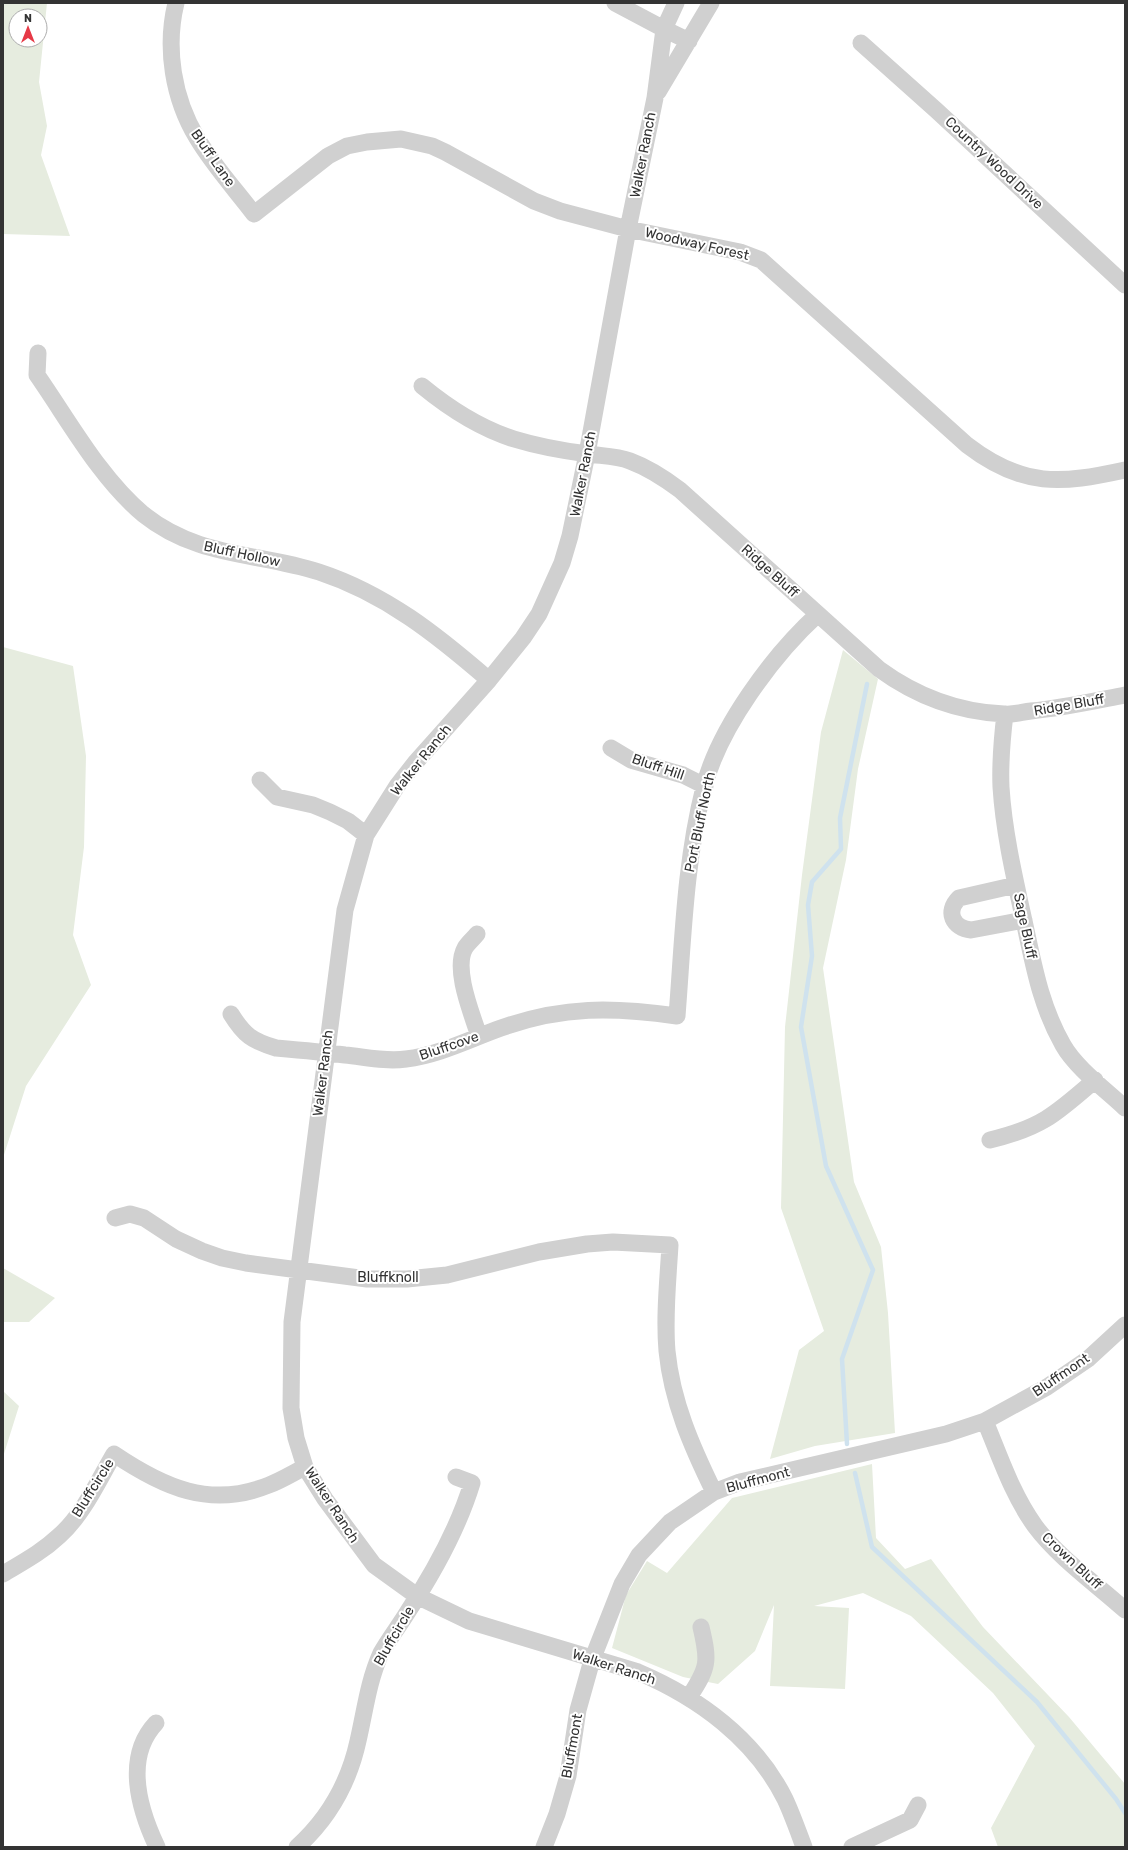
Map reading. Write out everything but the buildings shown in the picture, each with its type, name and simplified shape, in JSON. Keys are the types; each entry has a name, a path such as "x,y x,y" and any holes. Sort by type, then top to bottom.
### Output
{"street":[{"name":"Bluff Lane","path":"176,3 171,49 176,87 181,105 198,139 254,214"},
{"path":"615,3 664,29 689,40"},
{"name":"Walker Ranch","path":"676,3 664,29 655,98 628,229 587,454 570,536 562,563 552,589 539,614 523,638 489,680 415,763 397,786 366,835 345,910 292,1322 291,1408 296,1438 305,1467 325,1499 374,1566 417,1596 469,1621 592,1660 638,1672 664,1683 689,1697 712,1713 734,1732 762,1763 785,1799 804,1847"},
{"name":"Walker Ranch","path":"655,98 711,3"},
{"name":"Country Wood Drive","path":"861,43 1125,285"},
{"name":"Woodway Forest","path":"254,214 328,156 346,146 367,142 402,139 432,146 534,201 560,211 628,229 740,252 761,260 967,445 995,464 1023,475 1053,480 1084,479 1125,470"},
{"name":"Bluff Hollow","path":"38,353 37,375 109,478 128,500 144,514 162,527 200,545 221,552 281,562 319,572 356,586 391,604 424,626 489,680"},
{"name":"Ridge Bluff","path":"422,386 444,405 490,430 533,444 630,461 656,473 680,490 879,669 911,690 954,707 1005,714 1042,710 1125,695"},
{"name":"Port Bluff North","path":"677,1016 688,871 705,786 713,763 734,720 766,672 803,627 818,614"},
{"name":"Sage Bluff","path":"1005,714 1001,754 1001,787 1016,885 1045,1008 1064,1046 1095,1080 1125,1108"},
{"name":"Bluff Hill","path":"611,748 631,760 683,775 705,786"},
{"path":"260,780 277,797 313,805 330,812 348,821 366,835"},
{"path":"1016,885 959,898 954,903 952,909 953,919 956,926 962,929 971,930 1024,920"},
{"path":"476,934 464,950 461,970 464,989 479,1036"},
{"name":"Bluffcove","path":"231,1014 246,1035 261,1044 276,1048 326,1052 377,1059 404,1059 438,1052 479,1036 534,1018 566,1011 599,1009 632,1010 677,1016"},
{"path":"990,1140 1014,1134 1043,1122 1057,1113 1095,1080"},
{"name":"Bluffknoll","path":"115,1218 130,1214 144,1218 176,1239 222,1258 367,1279 407,1279 447,1275 486,1267 540,1252 587,1244 613,1242 670,1245 665,1320 667,1352 672,1384 680,1414 691,1445 714,1492"},
{"name":"Bluffmont","path":"544,1847 557,1814 568,1776 578,1710 592,1660 622,1584 639,1555 670,1522 714,1492 740,1482 946,1434 985,1421 1047,1387 1088,1359 1125,1325"},
{"name":"Crown Bluff","path":"985,1421 1011,1485 1036,1527 1051,1545 1125,1610"},
{"name":"Bluffcircle","path":"3,1574 39,1553 61,1535 81,1510 114,1454 144,1474 171,1487 215,1495 234,1494 269,1485 305,1467"},
{"name":"Bluffcircle","path":"297,1847 326,1815 346,1779 359,1740 367,1694 373,1673 392,1634 417,1596 454,1533 472,1483 456,1477"},
{"path":"689,1697 700,1680 706,1666 707,1653 701,1627"},
{"path":"156,1723 147,1732 143,1741 140,1752 138,1782 140,1800 157,1847"},
{"path":"852,1847 910,1820 918,1805"}],"shaded area":[{"path":"3,3 47,3 46,8 8,8 8,48 42,48 39,82 47,126 41,155 70,236 3,234"},
{"path":"3,647 73,666 86,756 84,847 73,935 91,985 26,1086 3,1158"},
{"path":"843,650 878,679 858,769 846,860 823,968 854,1182 881,1247 888,1313 895,1433 815,1446 770,1459 799,1350 824,1331 781,1208 785,1027 802,875 821,732"},
{"path":"3,1268 55,1298 29,1322 3,1322"},
{"path":"3,1391 19,1406 3,1457"},
{"path":"872,1464 876,1538 905,1569 931,1559 983,1627 1069,1717 1125,1784 1125,1847 998,1847 991,1828 1035,1746 993,1693 911,1616 863,1593 814,1606 849,1608 845,1689 770,1686 774,1605 755,1651 718,1684 683,1677 612,1648 626,1595 647,1561 667,1573 732,1498"}],"waterway":[{"path":"847,1444 842,1359 873,1270 826,1166 801,1027 812,956 808,905 812,882 841,849 840,818 867,684"},
{"path":"855,1473 872,1547 1037,1702 1116,1799 1125,1813"}]}
